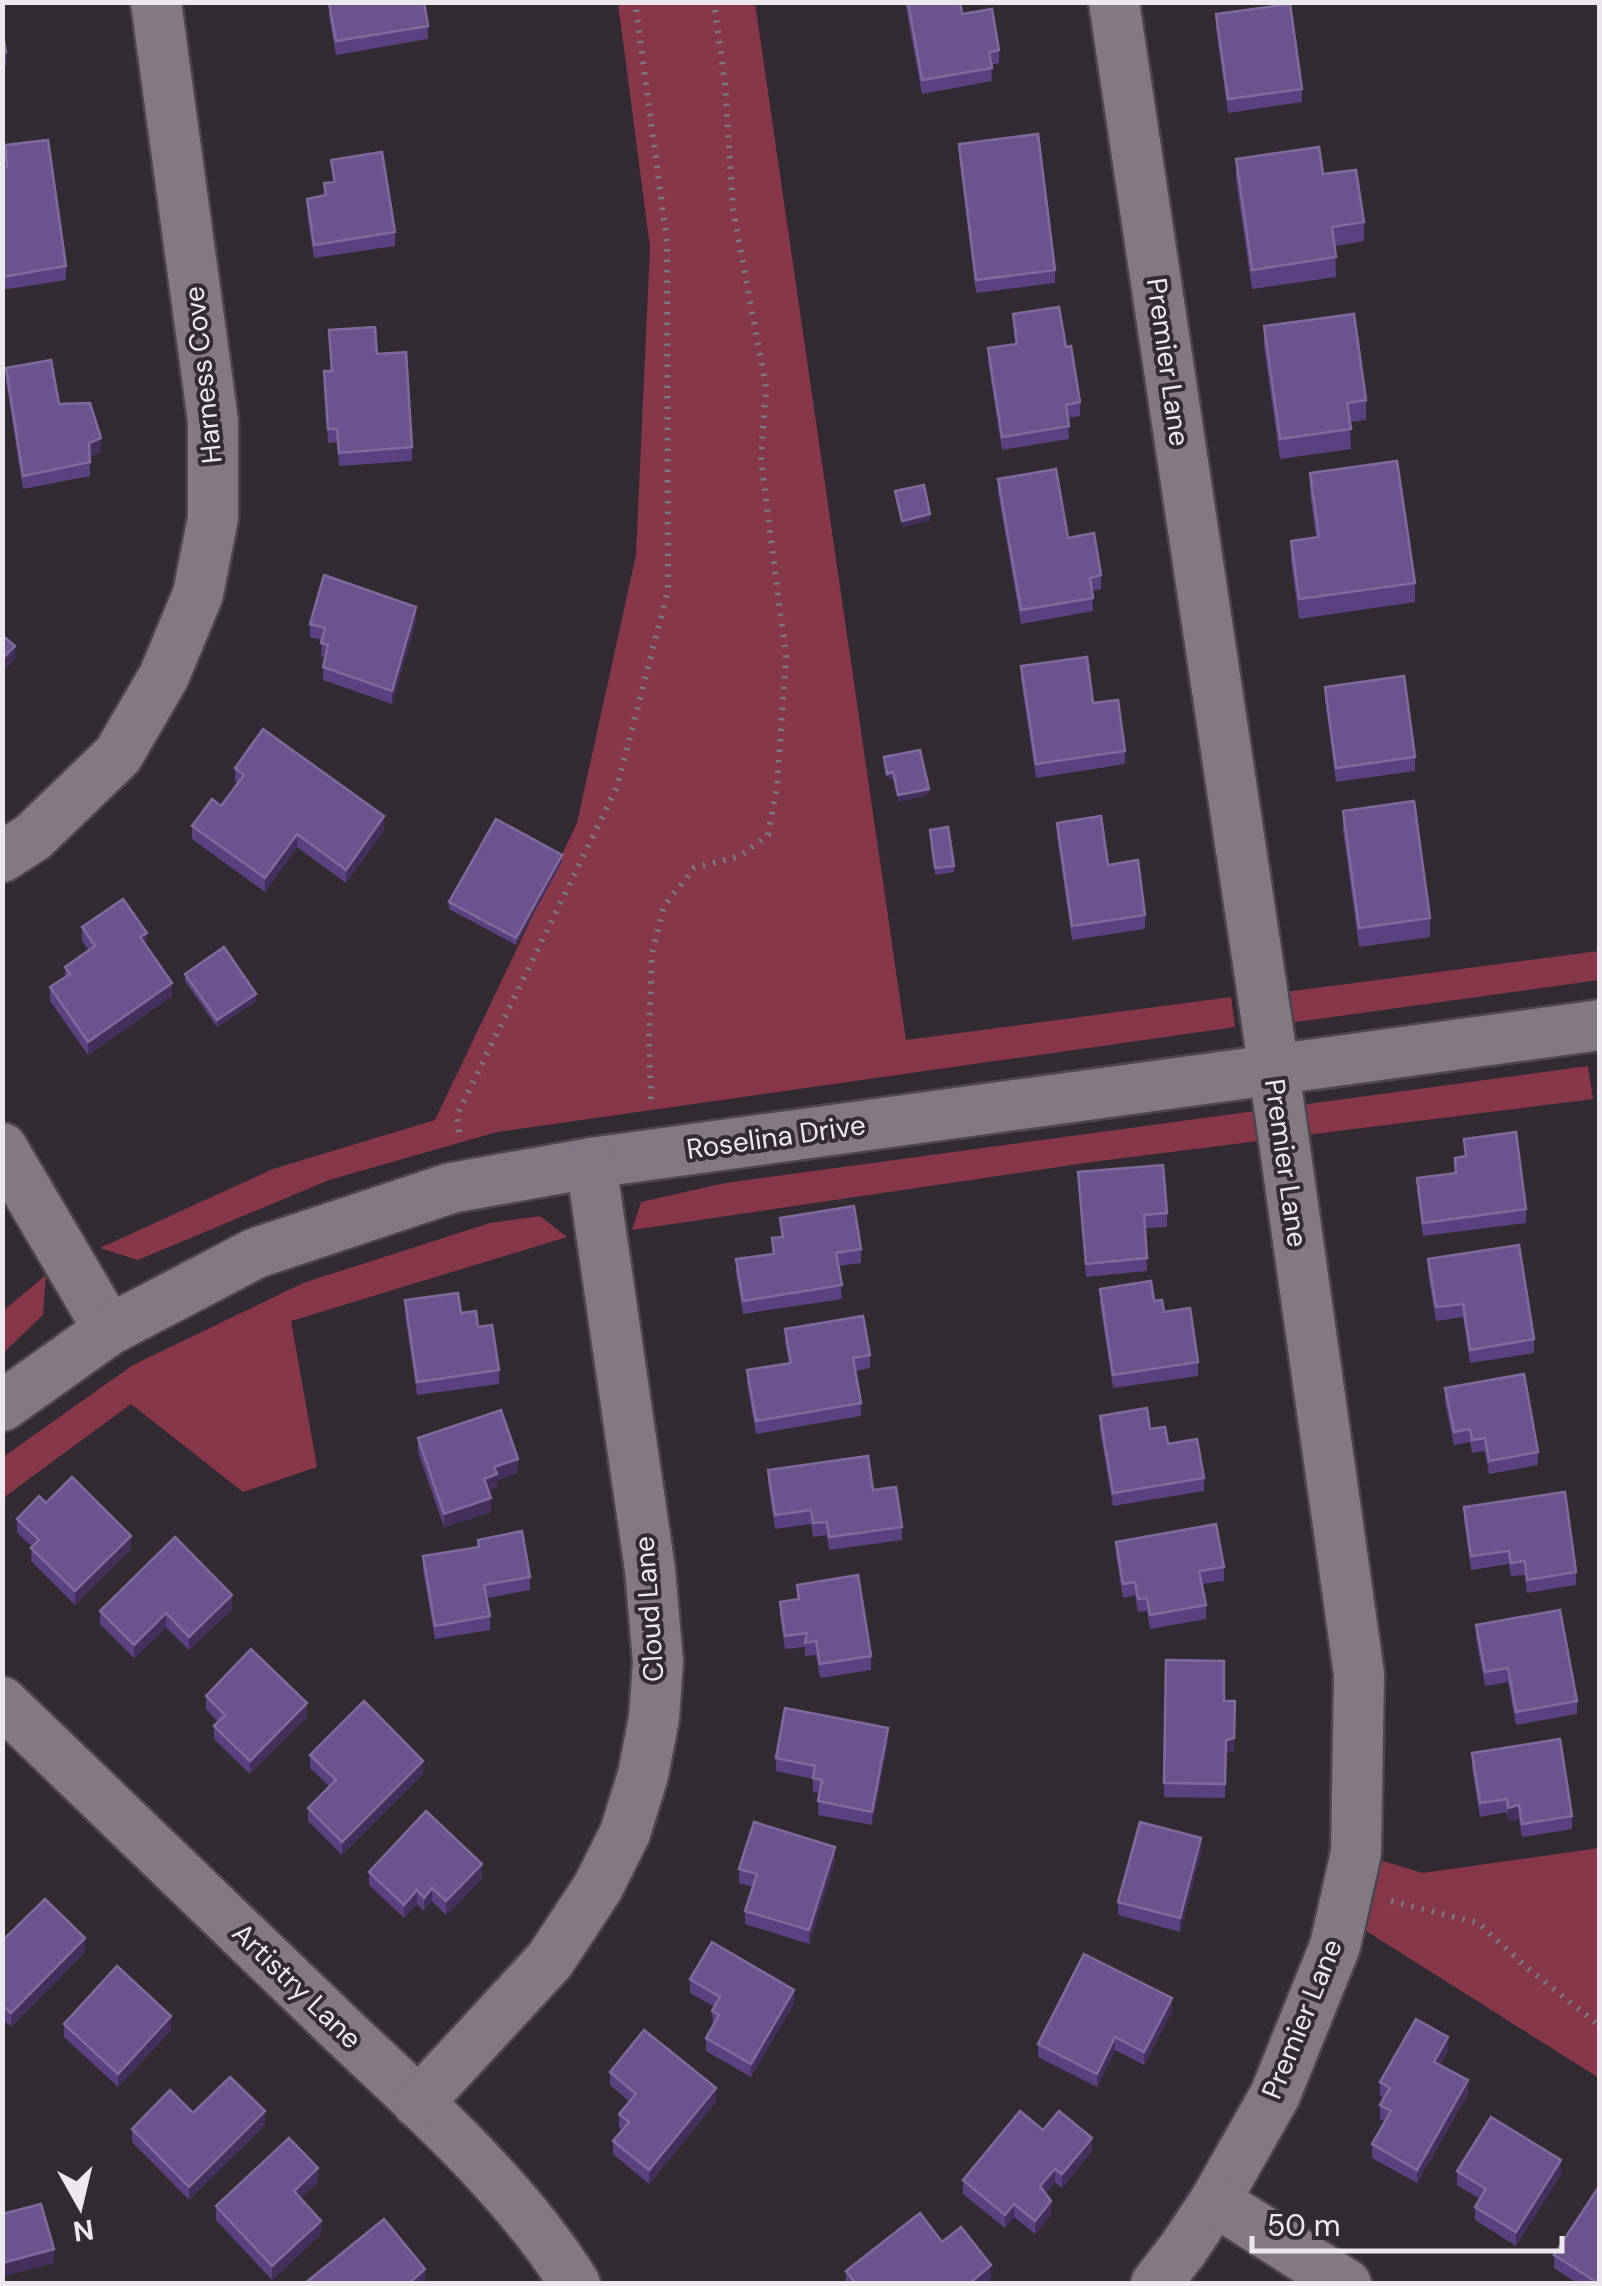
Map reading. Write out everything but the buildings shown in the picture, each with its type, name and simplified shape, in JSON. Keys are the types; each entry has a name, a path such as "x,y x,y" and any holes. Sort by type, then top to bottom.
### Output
{"street":[{"name":"Harness Cove","path":"2,857 33,837 118,755 164,676 198,594 214,518 213,421 156,2"},
{"name":"Premier Lane","path":"1114,2 1274,1070 1359,1674 1356,1853 1336,1946 1275,2094 1214,2201 1156,2284"},
{"name":"Roselina Drive","path":"2,1406 109,1330 256,1253 450,1188 590,1163 1600,1026"},
{"path":"2,1148 109,1330"},
{"name":"Cloud Lane","path":"418,2102 550,1960 598,1887 625,1833 643,1775 654,1718 658,1662 650,1570 590,1163"},
{"name":"Artistry Lane","path":"2,1702 418,2102 524,2211 575,2284"},
{"path":"1214,2201 1346,2284"}],"path":[{"path":"459,1132 457,1115 616,786 668,590 666,242 635,2"},
{"path":"652,1099 652,954 664,906 694,868 740,856 768,834 777,787 786,657 761,460 766,387 733,209 725,84 714,2"},
{"path":"1376,1896 1478,1923 1600,2026"}],"shaded area":[{"path":"618,3 755,3 906,1040 1231,997 1235,1027 497,1132 329,1180 138,1260 100,1248 273,1169 435,1120 577,823 636,555 650,247"},
{"path":"1599,951 1599,980 1289,1023 1285,992"},
{"path":"1588,1066 1593,1099 1092,1162 632,1230 641,1202 725,1183"},
{"path":"540,1216 567,1237 291,1321 317,1467 243,1492 131,1404 3,1498 3,1457 133,1365 303,1283 490,1223"},
{"path":"46,1275 43,1315 3,1353 3,1311"},
{"path":"1599,1848 1599,2078 1341,1915 1356,1853 1423,1873"}]}
